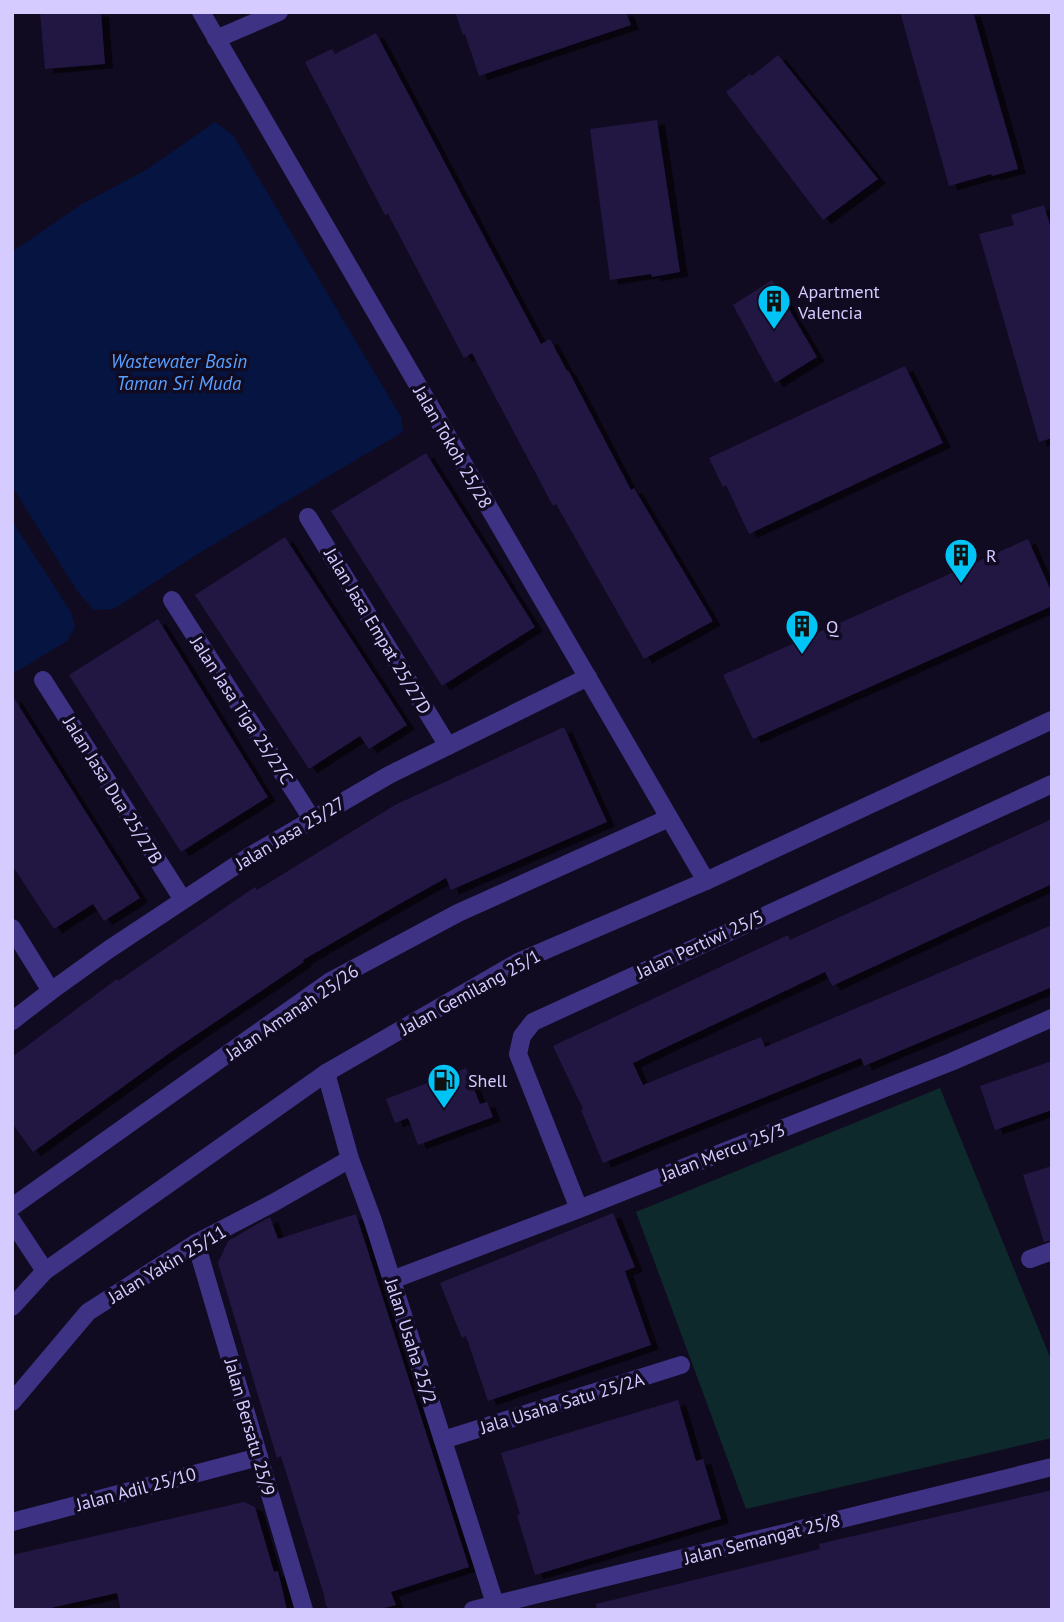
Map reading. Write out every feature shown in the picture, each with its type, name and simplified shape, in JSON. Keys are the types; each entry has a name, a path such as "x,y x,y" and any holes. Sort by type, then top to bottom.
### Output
{"street":[{"name":"Jalan Tokoh 25/28","path":"201,12 706,881"},
{"path":"216,39 279,12"},
{"name":"Jalan Jasa Empat 25/27D","path":"308,517 448,746"},
{"name":"Jalan Jasa Tiga 25/27C","path":"172,600 312,819"},
{"name":"Jalan Jasa 25/27","path":"12,1021 107,950 250,856 388,775 588,677"},
{"name":"Jalan Jasa Dua 25/27B","path":"43,680 183,900"},
{"name":"Jalan Gemilang 25/1","path":"12,1307 45,1271 327,1073 518,962 706,881 1052,720"},
{"name":"Jalan Pertiwi 25/5","path":"579,1209 518,1054 522,1036 533,1022 1052,784"},
{"name":"Jalan Amanah 25/26","path":"12,1207 330,982 458,912 669,818"},
{"path":"12,928 51,991"},
{"name":"Jalan Mercu 25/3","path":"392,1280 951,1062 1052,1018"},
{"name":"Jalan Usaha 25/2","path":"327,1073 350,1159 373,1221 496,1607"},
{"name":"Jalan Yakin 25/11","path":"12,1402 89,1312 196,1243 350,1159"},
{"path":"12,1221 45,1271"},
{"name":"Jalan Bersatu 25/9","path":"196,1243 304,1610"},
{"path":"1030,1259 1052,1251"},
{"name":"Jala Usaha Satu 25/2A","path":"443,1440 681,1365"},
{"name":"Jalan Adil 25/10","path":"12,1522 259,1457"},
{"name":"Jalan Semangat 25/8","path":"473,1610 496,1607 1052,1467"}],"green space":[{"path":"940,1088 1052,1362 1052,1438 746,1509 636,1212"}],"water":[{"name":"Wastewater Basin Taman Sri Muda","path":"215,122 233,135 401,417 403,432 196,555 114,609 94,610 77,591 12,486 12,252 82,204 146,170"},
{"path":"12,521 71,612 75,627 67,641 12,674"}],"building":[{"path":"40,12 101,12 105,64 45,69"},
{"path":"455,12 626,12 631,25 479,76"},
{"path":"900,12 973,12 1018,169 949,186"},
{"path":"376,33 541,344 550,339 631,490 634,488 713,621 644,659 556,504 553,506 472,353 464,358 305,62 332,49 335,54"},
{"path":"778,55 878,179 823,220 726,92"},
{"path":"657,120 680,272 610,280 590,129"},
{"path":"1044,205 1052,232 1052,438 1039,442 979,234 1014,225 1011,215"},
{"name":"Apartment Valencia","path":"772,280 817,357 775,383 733,305"},
{"path":"905,366 943,443 749,534 726,485 723,487 709,458"},
{"path":"426,453 535,627 442,686 331,511"},
{"path":"285,537 407,725 369,749 360,736 309,769 195,595"},
{"path":"1028,539 1052,593 1052,606 753,739 723,675"},
{"path":"158,619 268,797 181,852 69,675"},
{"path":"12,695 140,898 104,921 93,904 54,929 12,865"},
{"path":"564,727 607,822 451,890 446,878 396,906 303,960 304,962 171,1052 33,1152 12,1123 12,1057 117,979 118,981 255,887 257,890 395,805"},
{"path":"1052,819 1052,884 832,986 825,972 633,1063 643,1085 761,1037 765,1047 1052,925 1052,987 864,1066 861,1058 603,1163 581,1110 583,1109 553,1046 788,935 790,940"},
{"path":"1052,1061 1052,1110 995,1130 980,1086"},
{"path":"466,1068 480,1104 487,1102 493,1117 418,1145 408,1118 395,1123 386,1099"},
{"path":"1052,1166 1052,1240 1044,1242 1023,1175"},
{"path":"613,1213 635,1267 625,1271 651,1345 488,1401 466,1336 462,1338 440,1283"},
{"path":"356,1214 469,1567 391,1592 396,1605 376,1610 333,1610 326,1606 281,1456 277,1458 218,1263 228,1241 270,1217 278,1239"},
{"path":"678,1400 696,1461 703,1459 721,1519 535,1575 501,1453"},
{"path":"1052,1490 1052,1610 597,1610 596,1604 820,1549 819,1544"},
{"path":"244,1502 255,1507 274,1572 278,1571 287,1610 121,1610 117,1593 42,1610 12,1610 12,1555"}],"place":[{"name":"Apartment Valencia","path":"774,331"},
{"name":"R","path":"961,585"},
{"name":"Q","path":"802,656"},
{"name":"Shell","path":"444,1110"}]}
